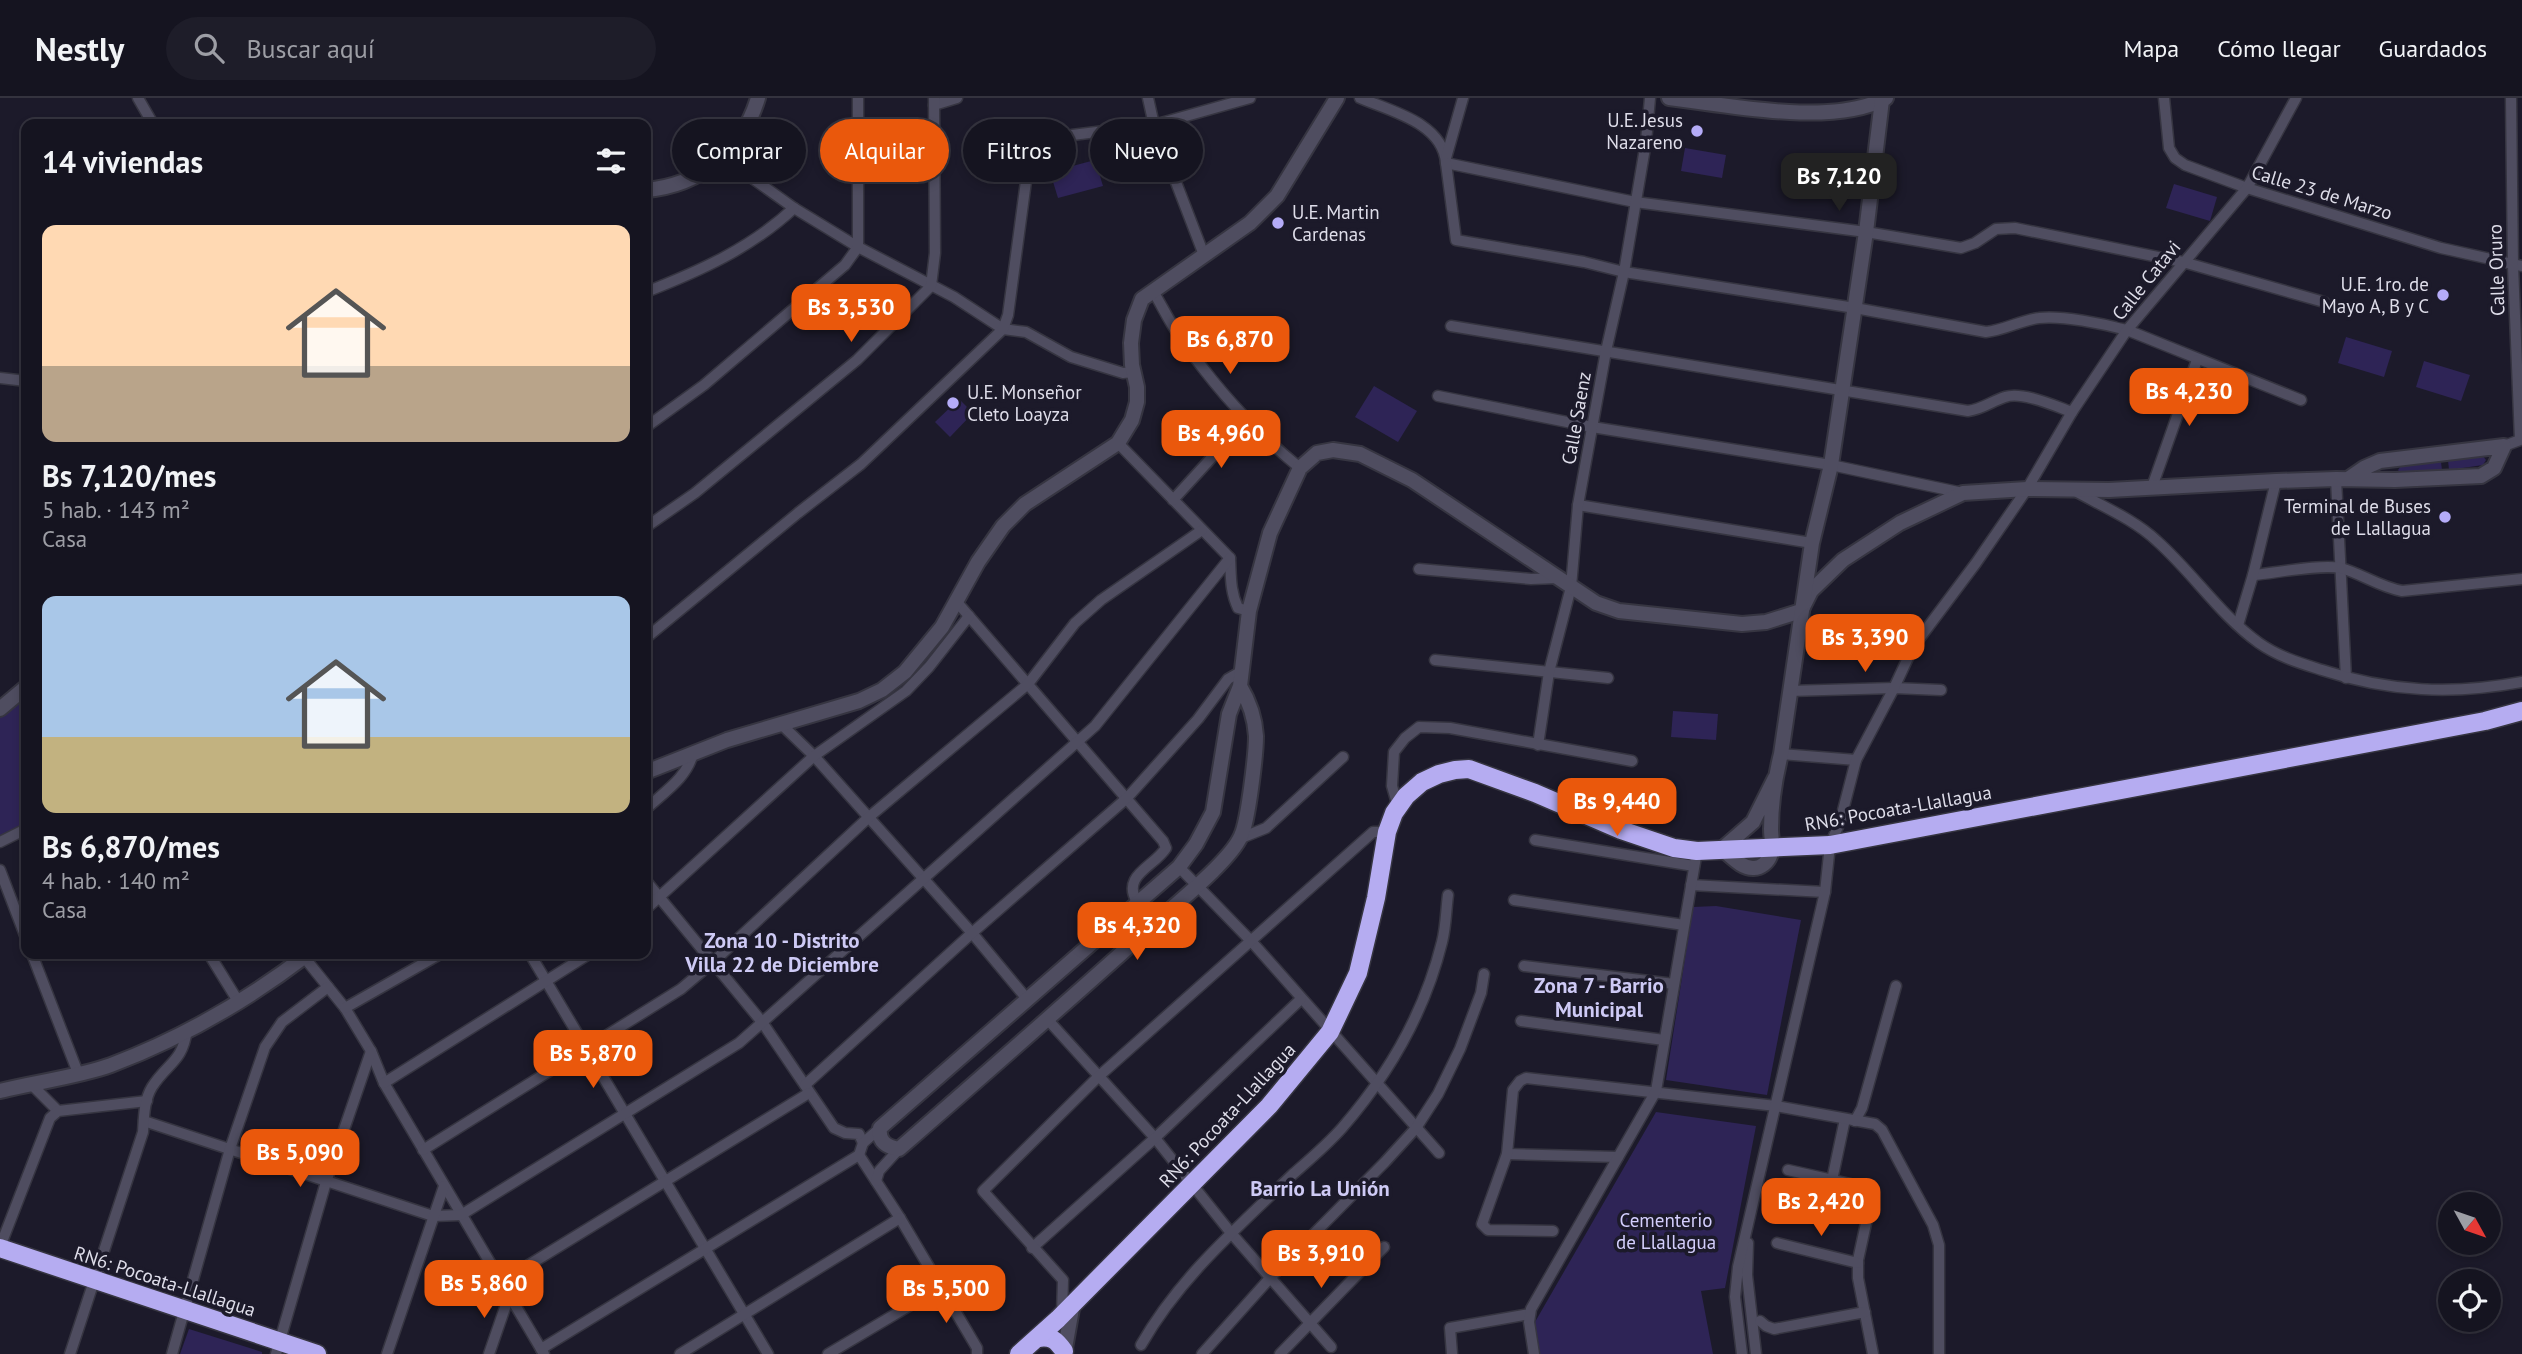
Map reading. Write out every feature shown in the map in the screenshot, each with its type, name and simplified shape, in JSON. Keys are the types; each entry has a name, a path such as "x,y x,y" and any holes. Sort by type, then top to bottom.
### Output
{"highway":[{"name":"RN6: Pocoata-Llallagua","path":"1019,1354 1068,1309 1269,1107 1330,1032 1358,973 1376,898 1387,832 1398,807 1422,782 1455,769 1469,769 1696,858 1736,841 1775,846 1830,845 2472,724 2522,711"},
{"name":"RN6: Pocoata-Llallagua","path":"0,1247 186,1310 278,1348 317,1354"},
{"path":"1038,1338 1056,1340 1064,1352"}],"street":[{"path":"138,98 150,119"},
{"path":"751,119 758,98"},
{"path":"651,423 704,385 835,274 858,247 858,98"},
{"path":"651,524 695,493 857,359 931,286 935,253 934,101 957,98"},
{"path":"1148,98 1153,119"},
{"path":"1175,119 1250,98"},
{"path":"651,770 727,740 859,701 883,691 905,672 926,650 942,627 978,562 1003,526 1025,504 1118,443 1132,420 1137,402 1131,343 1134,320 1142,299 1250,223 1277,196 1337,98"},
{"path":"1360,98 1425,127 1440,143 1446,161 1457,240 1584,262 1624,272 1855,308 1986,332 2043,317 2104,324 2127,330 2301,400"},
{"path":"1446,161 1462,98"},
{"name":"Calle Saenz","path":"1538,745 1549,672 1571,587 1578,505 1606,351 1624,272 1646,142 1650,98"},
{"path":"1669,98 1802,114 1841,111 1884,99 1831,465 1812,543 1781,754 1775,778 1753,822 1736,841 1737,855 1746,867 1763,865 1775,846 1775,778"},
{"name":"Calle 23 de Marzo","path":"2164,98 2168,143 2175,158 2185,165 2247,188 2441,247 2517,266"},
{"name":"Calle Catavi","path":"1748,1225 1825,892 1830,845 1840,822 1856,760 1913,647 1976,563 2026,489 2072,412 2127,330 2247,188 2296,98"},
{"name":"Calle Oruro","path":"2504,446 2520,440 2511,98"},
{"path":"651,634 861,464 1003,329 1008,315 1029,159 1034,150 1072,135 1090,133"},
{"path":"1446,161 1635,202 1866,232 1961,248 1975,243 1996,229 2015,228 2183,262 2325,302"},
{"path":"651,189 685,182"},
{"path":"758,182 858,247 954,297 1003,329 1026,332 1071,356 1123,373 1134,372"},
{"path":"1176,182 1204,255"},
{"path":"651,290 684,278 731,255 776,225 794,208"},
{"path":"1153,291 1186,345 1247,419 1300,468"},
{"path":"1451,326 1843,388 1968,411 1982,409 2006,396 2018,395 2072,412"},
{"path":"2152,487 2197,360"},
{"path":"0,378 21,380"},
{"path":"1438,396 1592,427 1831,465 1963,493 2481,476 2494,468 2504,446"},
{"path":"1173,500 1247,419"},
{"path":"1118,443 1230,558 1230,583 1235,603 1238,608 1249,611"},
{"path":"2342,479 2380,461 2504,446"},
{"path":"309,959 345,1008 371,1051 384,1083 542,1352 859,1155 863,1143 1179,867 1196,844 1213,812 1229,714 1241,678 1249,611 1270,533 1300,468 1317,453 1333,450 1360,454 1412,480 1596,603 1619,611 1742,624 1766,622 1801,611 1811,592 1843,560 1900,523 1963,493"},
{"path":"2342,479 2346,678"},
{"path":"2238,625 2276,481"},
{"path":"2072,489 2156,539 2238,625 2259,643 2284,658 2346,678 2393,688 2436,691 2522,682"},
{"path":"1578,505 1812,543"},
{"path":"423,1150 681,989 869,817 1028,684 1075,623 1101,600 1202,530"},
{"path":"144,1121 433,1216 461,1215 740,1042 1094,726 1230,558"},
{"path":"2253,575 2328,567 2342,569 2386,588 2403,591 2522,579"},
{"path":"1419,569 1531,579 1558,578"},
{"path":"956,601 1166,848 1161,856 1136,877 1132,893 1137,902"},
{"path":"651,904 814,756 906,691 929,667 969,616"},
{"path":"1435,660 1608,678"},
{"path":"501,1282 807,1089 972,933 1126,798 1199,719 1228,679 1241,678"},
{"path":"876,1181 879,1171 899,1149 1048,1020 1196,885 1241,838 1247,821 1256,736 1252,710 1241,678"},
{"path":"1789,691 1894,688 1941,690"},
{"path":"0,709 21,691"},
{"path":"781,724 869,817 1027,999"},
{"path":"1398,807 1392,786 1394,752 1405,738 1419,727 1450,728 1632,761"},
{"path":"651,805 684,775 693,753"},
{"path":"1781,754 1856,760"},
{"path":"1241,838 1266,828 1343,757"},
{"path":"0,842 21,832"},
{"path":"1064,1352 1068,1309 1063,1280 982,1191 1098,1077 1373,832 1387,832"},
{"path":"1535,840 1696,858 1656,1091 1530,1314 1535,1354"},
{"path":"1179,867 1252,942 1439,1153"},
{"path":"0,870 21,925"},
{"path":"1691,885 1825,892"},
{"path":"651,887 762,1022 834,1128 845,1133 859,1134 863,1143"},
{"path":"1141,1345 1155,1320 1180,1287 1231,1233 1342,1128 1376,1083 1410,1031 1424,995 1443,941 1448,895"},
{"path":"1514,900 1684,925"},
{"path":"34,959 78,1073"},
{"path":"212,959 238,1001"},
{"path":"0,1091 109,1065 187,1030 238,1001 300,959"},
{"path":"345,1008 431,959"},
{"path":"533,959 768,1354"},
{"path":"384,1083 581,959"},
{"path":"1524,966 1674,984"},
{"path":"1202,1354 1270,1278 1416,1128 1438,1094 1460,1049 1481,993 1484,974"},
{"path":"1832,1180 1850,1120 1862,1108 1896,986"},
{"path":"172,1354 230,1149 265,1047 282,1022 328,987"},
{"path":"1032,1248 1156,1138 1301,999"},
{"path":"1048,1020 1156,1138 1231,1233 1331,1347"},
{"path":"1521,1021 1664,1040"},
{"path":"70,1354 143,1132 147,1101 152,1088 184,1049 187,1030"},
{"path":"278,1348 326,1182 371,1051"},
{"path":"1553,1231 1488,1230 1482,1224 1507,1154 1513,1090 1526,1078 1776,1106 1875,1124 1882,1130 1933,1225 1939,1245 1939,1354"},
{"path":"30,1083 58,1111"},
{"path":"0,1247 50,1118 58,1111 147,1101"},
{"path":"880,1128 879,1136 884,1144 899,1149"},
{"path":"1507,1154 1618,1157"},
{"path":"859,1155 941,1287 977,1348 977,1354"},
{"path":"1788,1170 1868,1188 1872,1196 1858,1263 1858,1278 1873,1354"},
{"path":"387,1354 444,1186"},
{"path":"680,1354 900,1218"},
{"path":"1742,1354 1735,1297 1738,1267 1748,1225"},
{"path":"1748,1225 1747,1275 1756,1354"},
{"path":"1776,1243 1858,1263"},
{"path":"1280,1354 1384,1247"},
{"path":"828,1354 941,1287"},
{"path":"489,1354 509,1296"},
{"path":"1760,1321 1774,1329 1865,1312"},
{"path":"1452,1354 1450,1328 1530,1314"}],"green space":[{"path":"1685,148 1726,155 1722,178 1681,171"},
{"path":"1090,161 1090,182 1102,182 1103,186 1058,198 1053,182 1076,182 1076,165"},
{"path":"2174,184 2217,197 2210,221 2166,208"},
{"path":"2346,337 2392,351 2384,377 2338,363"},
{"path":"2424,361 2470,375 2461,401 2416,387"},
{"path":"1374,386 1417,411 1398,442 1355,417"},
{"path":"959,399 973,413 950,437 935,422"},
{"path":"2482,455 2486,460 2483,465 2449,470 2448,460"},
{"path":"2441,462 2442,470 2401,474 2398,470 2401,466"},
{"path":"21,691 21,832 0,842 0,709"},
{"path":"1673,711 1718,714 1716,740 1671,737"},
{"path":"1716,906 1801,920 1767,1095 1666,1080 1693,907"},
{"name":"Cementerio de Llallagua","path":"1656,1112 1756,1126 1725,1288 1701,1291 1713,1354 1540,1354 1535,1322"},
{"path":"189,1329 262,1352 262,1354 180,1354"}],"place":[{"name":"U.E. Jesus Nazareno","path":"1697,131"},
{"name":"U.E. Martin Cardenas","path":"1278,223"},
{"name":"U.E. 1ro. de Mayo A, B y C","path":"2443,295"},
{"name":"U.E. Monseñor Cleto Loayza","path":"953,403"},
{"name":"Terminal de Buses de Llallagua","path":"2445,517"}],"district":[{"name":"Zona 10 - Distrito Villa 22 de Diciembre","path":"782,953"},
{"name":"Zona 7 - Barrio Municipal","path":"1599,998"},
{"name":"Barrio La Unión","path":"1320,1189"}]}
